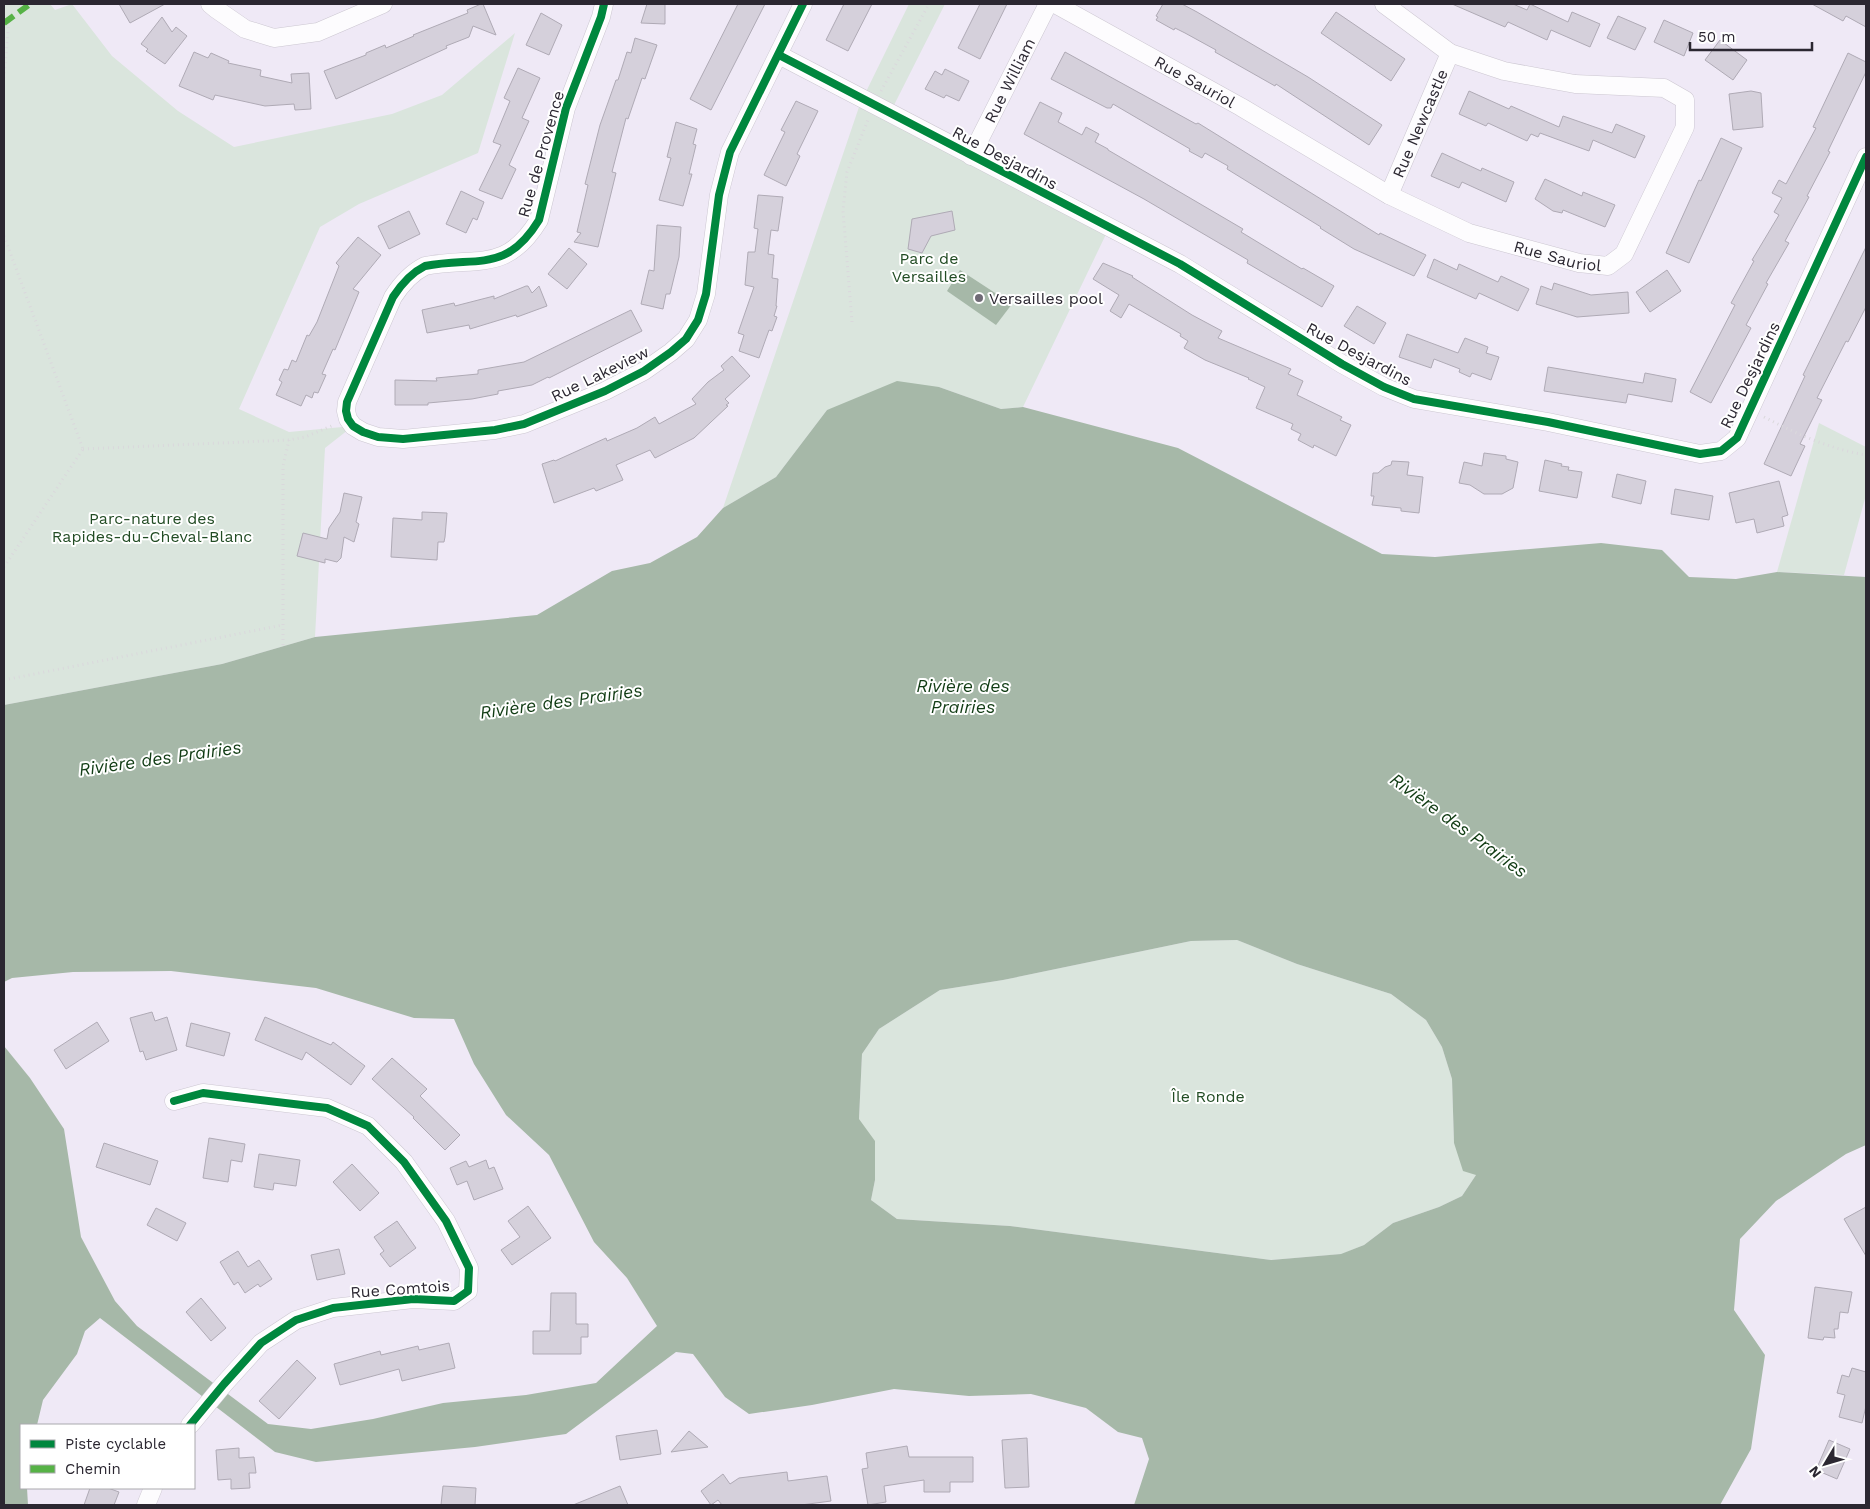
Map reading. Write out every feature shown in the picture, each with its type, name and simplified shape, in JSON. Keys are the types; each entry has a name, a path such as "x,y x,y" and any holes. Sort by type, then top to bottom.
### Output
{"street":[{"path":"210,4 245,29 274,38 318,32 383,4"},
{"name":"Rue de Provence","path":"348,419 346,411 356,381 394,296 403,282 415,271 425,266 498,258 514,250 529,236 539,220 566,108 601,17 604,4"},
{"name":"Rue Lakeview","path":"348,419 363,432 378,437 402,439 478,432 524,424 605,391 644,371 686,339 698,320 706,294 719,195 730,152 803,4"},
{"name":"Rue William","path":"972,156 1048,4"},
{"name":"Rue Sauriol","path":"1055,4 1242,107 1389,195 1470,232 1579,263 1608,266 1624,254 1685,127 1685,100 1664,88 1575,84 1504,71 1450,53 1384,4"},
{"name":"Rue Newcastle","path":"1389,195 1450,53"},
{"name":"Rue Desjardins","path":"778,55 1180,264 1342,364 1384,387 1414,399 1548,422 1700,454 1721,451 1737,438 1866,157"},
{"name":"Rue Comtois","path":"174,1101 203,1093 327,1108 368,1126 404,1162 446,1221 470,1268 468,1291 454,1301 413,1299 333,1308 296,1320 261,1343 192,1422"},
{"path":"146,1505 154,1489"}],"path":[{"path":"852,322 843,211 847,172 873,105 930,4"},
{"path":"4,78 9,19"},
{"path":"4,236 83,449"},
{"path":"1751,409 1804,437 1846,451 1866,455"},
{"path":"83,449 289,440 304,437 348,419"},
{"path":"283,645 283,466 289,440"},
{"path":"4,566 83,449"},
{"path":"4,680 283,625"}],"green space":[{"name":"Parc-nature des Rapides-du-Cheval-Blanc","path":"4,4 50,4 55,10 72,4 112,56 178,111 234,147 392,114 442,95 515,33 478,153 359,204 320,227 239,409 289,432 353,426 325,448 315,637 222,664 4,705"},
{"name":"Parc de Versailles","path":"909,4 945,4 890,113 1109,228 1023,407 1001,409 939,387 827,410 776,477 723,508 860,104"},
{"path":"1819,423 1866,447 1866,495 1844,575 1777,572"},
{"name":"Île Ronde","path":"1237,940 1297,964 1391,994 1426,1020 1442,1047 1452,1079 1454,1143 1476,1175 1462,1196 1439,1207 1393,1223 1364,1245 1342,1254 1271,1260 1010,1226 897,1219 871,1200 875,1180 859,1119 862,1054 879,1029 940,990 1003,980 1191,941"}],"water":[{"name":"Versailles pool","path":"960,270 1012,304 996,325 947,291"},
{"name":"Rivière des Prairies","path":"897,381 939,387 1001,409 1023,407 1178,448 1382,554 1435,557 1601,543 1662,550 1689,577 1736,579 1777,572 1866,577 1866,1145 1846,1154 1776,1201 1740,1239 1734,1310 1765,1355 1751,1449 1720,1505 1134,1505 1149,1459 1142,1438 1118,1432 1086,1408 1031,1394 969,1396 894,1389 812,1405 749,1414 725,1397 693,1354 676,1352 566,1434 475,1447 316,1462 275,1452 100,1318 85,1331 77,1354 43,1400 37,1424 20,1424 20,1489 27,1489 28,1505 4,1505 4,1046 30,1078 64,1129 81,1237 115,1301 137,1326 268,1424 311,1429 373,1419 443,1403 526,1395 596,1383 657,1326 627,1278 594,1242 549,1155 506,1115 474,1064 454,1019 414,1018 316,988 171,971 73,972 12,978 4,982 4,705 222,664 315,637 537,615 612,571 650,563 697,537 723,508 776,477 827,410","holes":["1237,940 1297,964 1391,994 1426,1020 1442,1047 1452,1079 1454,1143 1463,1171 1476,1175 1462,1196 1439,1207 1393,1223 1364,1245 1341,1254 1271,1260 1010,1226 897,1219 871,1200 875,1180 875,1141 859,1119 862,1054 879,1029 940,990 1003,980 1191,941"]}],"building":[{"path":"119,4 165,4 130,23"},
{"path":"483,4 496,35 473,26 469,37 446,46 447,48 336,99 324,71 366,55 366,53 385,45 386,48 468,13 467,10"},
{"path":"647,4 665,4 665,24 641,23"},
{"path":"738,4 765,4 711,110 690,99"},
{"path":"844,4 872,4 848,51 826,40"},
{"path":"980,4 1007,4 980,59 958,48"},
{"path":"1163,4 1182,4 1197,12 1308,77 1382,125 1369,145 1276,84 1275,86 1215,52 1216,50 1156,20 1158,17 1156,16"},
{"path":"1452,4 1513,4 1527,10 1530,4 1568,22 1572,12 1600,24 1590,47 1551,30 1547,40 1508,22 1505,27"},
{"path":"1812,4 1866,4 1866,27 1846,16 1843,21"},
{"path":"1336,12 1405,59 1391,81 1321,33"},
{"path":"541,13 562,25 549,55 526,45"},
{"path":"1618,16 1646,28 1635,50 1607,38"},
{"path":"162,17 172,32 176,27 187,36 165,64 146,51 148,49 141,44"},
{"path":"1664,20 1693,33 1684,56 1654,42"},
{"path":"635,38 657,45 645,79 642,78 628,119 626,118 612,172 616,173 598,247 574,242 581,233 577,232 588,185 585,184 600,125 627,52 631,53"},
{"path":"1720,40 1747,60 1733,80 1705,60"},
{"path":"194,52 208,58 211,53 229,61 228,63 261,70 260,76 292,83 291,74 309,73 311,109 295,110 294,104 265,106 215,95 213,100 179,86"},
{"path":"1065,52 1196,124 1198,123 1379,235 1380,233 1426,255 1414,276 1354,249 1227,169 1228,166 1205,153 1202,158 1113,104 1111,108 1107,108 1051,79"},
{"path":"1848,53 1866,62 1866,72 1828,151 1830,152 1807,196 1809,197 1785,241 1789,243 1766,283 1768,284 1746,325 1751,328 1711,403 1690,392 1735,305 1731,303 1754,261 1752,260 1779,215 1774,212 1782,198 1772,193 1779,180 1786,184 1816,128 1813,127"},
{"path":"518,68 540,78 522,118 529,121 509,165 516,169 502,199 479,190 501,145 493,142 510,101 504,98"},
{"path":"945,69 969,81 959,101 946,95 944,98 925,89 935,71 942,75"},
{"path":"1469,91 1509,109 1511,106 1559,127 1563,116 1612,133 1616,124 1645,136 1635,158 1593,140 1589,151 1540,133 1538,137 1531,134 1527,141 1488,123 1486,126 1459,114"},
{"path":"1751,91 1761,93 1763,127 1733,130 1729,94"},
{"path":"796,101 818,111 797,154 800,156 786,186 764,175 785,132 781,130"},
{"path":"1040,102 1062,113 1058,122 1082,135 1086,127 1099,134 1095,142 1243,229 1241,232 1302,269 1334,286 1322,307 1247,263 1248,260 1144,199 1024,134"},
{"path":"676,122 697,129 693,144 696,145 689,174 692,174 683,206 659,200 671,158 667,157"},
{"path":"1721,138 1742,148 1689,263 1666,253 1699,180 1701,181"},
{"path":"1442,153 1481,171 1482,168 1514,182 1506,202 1462,182 1459,188 1431,176"},
{"path":"1545,179 1582,196 1583,192 1615,205 1605,227 1563,210 1562,213 1553,211 1535,199"},
{"path":"461,191 484,202 477,220 473,218 466,233 446,224"},
{"path":"758,195 783,197 778,231 771,230 768,254 774,255 772,278 778,279 777,306 774,316 777,317 772,331 769,330 759,358 739,351 744,335 738,333 754,287 745,285 748,252 755,252 758,229 754,228"},
{"path":"409,211 420,234 389,249 378,226"},
{"path":"952,211 955,230 931,236 922,253 908,249 912,219"},
{"path":"657,225 681,227 679,257 670,294 666,294 663,309 641,304 649,270 654,271"},
{"path":"358,237 381,255 353,289 359,292 335,350 333,349 322,374 326,375 318,393 314,392 312,398 306,395 301,406 276,395 282,382 279,380 284,369 288,370 292,360 296,362 307,335 309,336 317,322 339,266 336,263"},
{"path":"1866,247 1866,307 1817,398 1822,400 1800,444 1805,446 1791,476 1764,464 1805,376 1803,375"},
{"path":"569,248 587,264 567,289 548,274"},
{"path":"1434,259 1457,270 1459,264 1498,282 1501,276 1529,289 1518,311 1479,293 1476,299 1427,277"},
{"path":"1103,263 1133,276 1192,315 1222,331 1218,338 1291,369 1288,374 1303,381 1297,395 1342,417 1340,420 1351,425 1336,456 1314,445 1313,448 1298,440 1301,434 1291,429 1293,424 1256,408 1265,387 1249,378 1205,360 1184,348 1188,341 1180,336 1181,334 1129,304 1121,318 1110,311 1119,295 1093,279"},
{"path":"1667,270 1681,291 1650,312 1636,292"},
{"path":"1554,283 1591,295 1628,292 1629,313 1577,317 1536,304 1541,286 1552,290"},
{"path":"528,286 532,293 539,286 547,306 517,317 516,315 470,329 469,325 427,333 422,310 454,303 455,306 494,296 494,299"},
{"path":"1357,306 1386,323 1374,344 1344,326"},
{"path":"631,310 642,331 532,385 498,391 498,394 472,399 428,403 428,405 395,405 395,380 437,381 436,378 478,374 478,370 524,362"},
{"path":"1407,334 1458,353 1465,338 1488,347 1486,353 1499,357 1491,380 1472,373 1470,377 1459,372 1460,369 1434,359 1431,368 1399,357"},
{"path":"732,356 750,376 725,399 729,403 726,405 728,406 694,438 655,458 650,450 616,465 623,480 596,491 594,488 554,503 542,464 555,461 606,438 607,441 637,428 655,417 659,424 696,404 692,399 708,382 724,370 721,366"},
{"path":"1548,367 1643,383 1645,373 1676,379 1672,402 1628,394 1626,403 1544,391"},
{"path":"1484,453 1506,456 1506,459 1518,462 1513,488 1502,494 1484,494 1470,485 1459,483 1464,462 1482,466"},
{"path":"1545,460 1569,467 1568,470 1582,472 1577,498 1539,491"},
{"path":"1392,461 1409,462 1407,475 1423,477 1419,513 1401,511 1401,508 1372,505 1374,496 1371,496 1373,473 1378,473 1391,465"},
{"path":"1617,474 1646,481 1641,504 1612,497"},
{"path":"1779,481 1788,515 1782,517 1784,526 1757,533 1754,519 1736,523 1729,493"},
{"path":"1675,489 1713,496 1709,520 1671,514"},
{"path":"344,493 362,497 356,522 359,524 354,542 344,537 341,558 337,562 325,559 325,563 297,556 303,533 327,539 329,528 340,512"},
{"path":"422,512 447,513 444,542 438,542 437,560 391,557 393,518 422,520"},
{"path":"152,1012 155,1021 167,1017 177,1050 146,1060 143,1051 140,1052 130,1018"},
{"path":"265,1017 331,1045 333,1042 365,1066 351,1085 306,1052 302,1060 255,1040"},
{"path":"97,1022 109,1041 66,1069 54,1050"},
{"path":"191,1023 230,1033 224,1056 186,1046"},
{"path":"392,1058 427,1089 420,1096 460,1135 445,1150 414,1117 372,1079"},
{"path":"209,1138 245,1144 242,1162 231,1160 228,1182 203,1178"},
{"path":"104,1143 158,1161 150,1185 96,1167"},
{"path":"259,1154 300,1160 296,1186 274,1183 273,1190 254,1187"},
{"path":"486,1160 489,1169 494,1167 503,1189 474,1200 467,1181 457,1185 450,1168 466,1161 469,1167"},
{"path":"352,1164 379,1193 360,1211 333,1182"},
{"path":"528,1206 551,1238 512,1265 501,1250 520,1237 508,1221"},
{"path":"1866,1207 1866,1256 1844,1219"},
{"path":"156,1208 186,1223 177,1241 147,1225"},
{"path":"397,1221 416,1248 390,1267 380,1254 384,1251 374,1237"},
{"path":"339,1249 345,1274 317,1280 311,1255"},
{"path":"238,1251 248,1267 259,1260 272,1279 260,1287 258,1284 245,1293 238,1282 234,1285 220,1262"},
{"path":"1815,1287 1852,1292 1848,1313 1840,1312 1838,1329 1834,1329 1835,1338 1824,1337 1823,1340 1808,1338"},
{"path":"551,1293 576,1293 576,1324 588,1324 588,1337 581,1337 581,1354 533,1354 533,1331 550,1331"},
{"path":"201,1298 226,1328 211,1341 186,1312"},
{"path":"449,1343 455,1368 402,1381 399,1369 340,1385 334,1364 380,1351 381,1355 418,1346 419,1350"},
{"path":"297,1360 316,1378 279,1419 259,1401"},
{"path":"1852,1368 1866,1372 1866,1406 1862,1423 1839,1417 1845,1395 1837,1393 1842,1375 1849,1377"},
{"path":"657,1430 661,1454 620,1460 616,1436"},
{"path":"689,1431 708,1447 671,1452"},
{"path":"1027,1438 1029,1487 1005,1488 1002,1440"},
{"path":"1829,1440 1850,1449 1837,1479 1816,1470"},
{"path":"907,1446 909,1457 973,1457 973,1482 950,1482 950,1492 924,1492 924,1480 884,1486 886,1502 868,1505 862,1469 868,1468 866,1453"},
{"path":"239,1448 239,1458 254,1457 256,1473 249,1473 250,1488 231,1489 231,1479 218,1480 216,1450"},
{"path":"787,1472 788,1481 827,1476 831,1501 801,1505 722,1505 718,1500 711,1505 701,1491 723,1474 730,1484 739,1478"},
{"path":"443,1486 476,1488 475,1505 441,1505"},
{"path":"620,1486 628,1505 573,1505"},
{"path":"90,1489 111,1489 119,1492 114,1505 84,1505"}],"marked path":[{"path":"4,23 30,4"}],"cycle path":[{"path":"604,4 601,17 566,108 539,220 527,237 515,249 502,256 489,260 425,266 403,283 393,297 347,402 346,411 348,419 353,426 363,432 378,437 403,439 495,430 524,424 605,391 644,371 686,339 698,320 706,294 719,195 730,152 803,4"},
{"path":"779,55 1180,264 1342,364 1384,387 1414,399 1548,422 1700,454 1721,451 1737,438 1866,157"},
{"path":"174,1101 203,1093 327,1108 368,1126 404,1162 446,1221 469,1268 468,1291 454,1301 413,1299 333,1308 296,1320 261,1343 191,1424"}],"place":[{"name":"Versailles pool","path":"979,298"}]}
